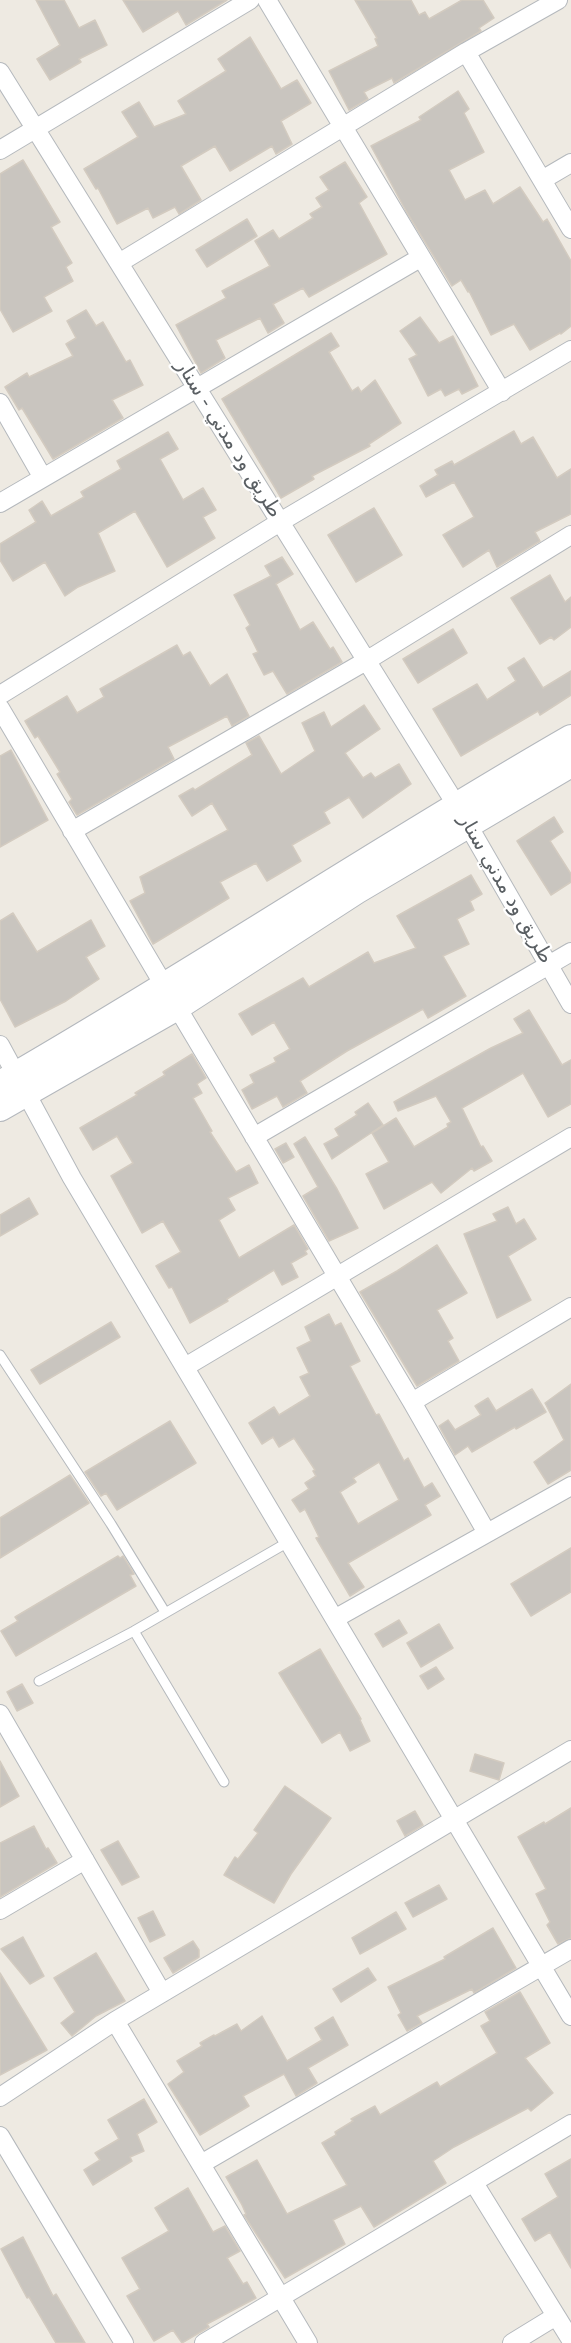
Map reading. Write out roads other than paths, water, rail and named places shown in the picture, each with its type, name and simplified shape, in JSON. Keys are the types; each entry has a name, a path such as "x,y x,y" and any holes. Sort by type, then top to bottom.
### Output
{"street":[{"path":"0,150 250,0"},
{"path":"267,0 502,392"},
{"path":"119,263 466,52 558,0"},
{"path":"466,52 571,229"},
{"name":"طريق ود مدني - سنار","path":"0,72 462,815"},
{"path":"542,180 571,163"},
{"path":"0,504 196,387 420,258"},
{"path":"0,695 280,522 571,350"},
{"path":"0,404 43,478"},
{"path":"72,831 366,661 571,535"},
{"path":"0,708 412,1402 487,1533"},
{"path":"0,1108 15,1084 356,891 571,738"},
{"path":"462,815 571,764"},
{"name":"طريق ود مدني سنار","path":"462,815 571,1004"},
{"path":"254,1137 571,952"},
{"path":"0,1045 15,1084 336,1618 571,2016"},
{"path":"185,1367 571,1137"},
{"path":"412,1402 571,1307"},
{"path":"336,1618 571,1486"},
{"path":"0,1714 162,1993"},
{"path":"0,2097 115,2021 571,1750"},
{"path":"0,1910 85,1860"},
{"path":"201,2164 571,1949"},
{"path":"115,2021 308,2343"},
{"path":"204,2343 571,2124"},
{"path":"0,2136 124,2343"},
{"path":"474,2183 571,2340"},
{"path":"512,2343 556,2316"}],"lane":[{"path":"0,1355 111,1524 165,1612"},
{"path":"39,1681 134,1631 290,1541"},
{"path":"134,1631 224,1782"}]}
